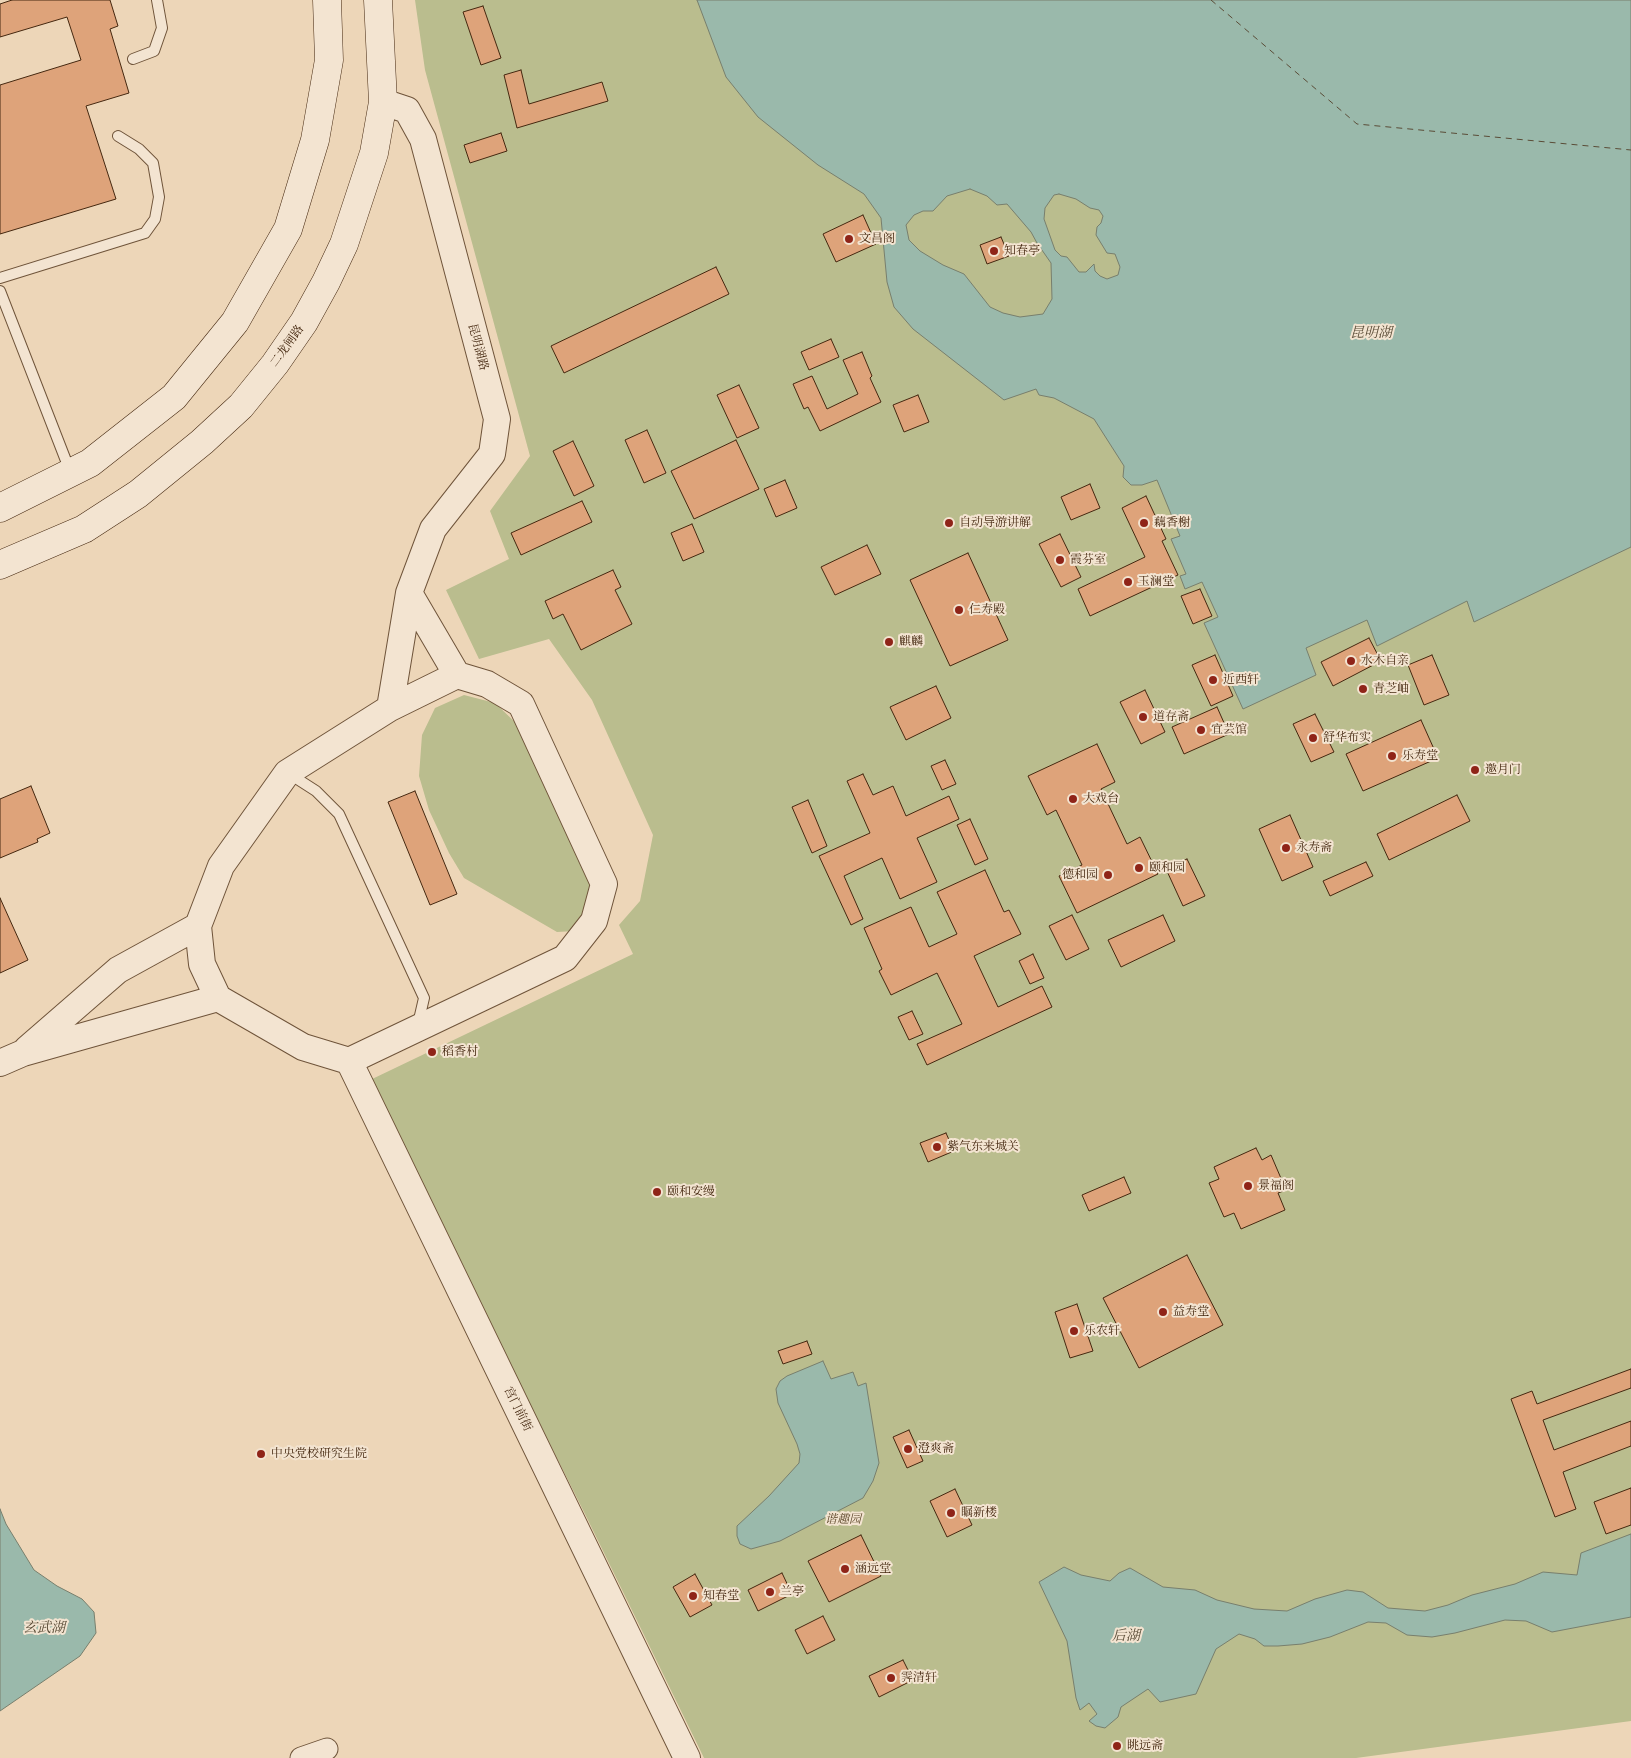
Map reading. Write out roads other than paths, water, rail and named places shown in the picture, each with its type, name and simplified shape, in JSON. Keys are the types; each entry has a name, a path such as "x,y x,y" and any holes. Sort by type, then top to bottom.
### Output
{"main road":[{"path":"0,508 90,463 174,397 235,322 288,229 315,140 329,60 327,0"},
{"name":"二龙闸路","path":"0,565 84,529 138,494 202,442 241,406 304,322 344,244 374,153 383,102 378,0"}],"street":[{"name":"昆明湖路","path":"383,102 407,110 423,139 497,419 492,454 432,529 409,593 390,708"},
{"path":"409,593 457,675 486,684 521,704 604,884 594,921 565,958 349,1061 303,1047 218,998 202,964 198,926 221,866 287,773 390,708 457,675"},
{"path":"12,1058 118,970 198,926"},
{"path":"12,1058 218,998"},
{"name":"宫门前街","path":"349,1061 687,1758"},
{"path":"301,1758 327,1749"}],"lane":[{"path":"133,59 154,51 162,28 157,0"},
{"path":"0,278 145,233 155,218 158,197 153,163 140,149 118,136"},
{"path":"0,291 71,472"},
{"path":"287,773 316,791 339,814 424,998 417,1028"}],"water":[{"name":"昆明湖","path":"697,0 1631,0 1631,547 1474,622 1467,601 1377,646 1367,620 1306,648 1316,675 1243,709 1204,623 1218,617 1202,582 1185,589 1180,576 1186,574 1171,539 1180,536 1157,480 1142,485 1131,485 1123,477 1124,466 1094,419 1054,398 1039,395 1036,389 1004,400 913,329 894,307 887,282 881,218 864,194 818,165 758,117 726,77","holes":["970,189 987,196 997,205 1007,204 1031,232 1051,263 1052,299 1043,314 1020,317 1003,313 990,307 964,274 943,265 920,251 909,240 906,225 914,215 923,211 933,211 947,196","1059,194 1076,199 1090,208 1099,210 1103,216 1101,223 1097,227 1096,235 1107,253 1115,254 1120,267 1118,275 1107,279 1100,276 1095,271 1094,264 1086,272 1079,272 1067,257 1061,256 1055,250 1044,219 1045,208 1054,195"]},
{"path":"823,1361 831,1379 853,1372 858,1386 866,1383 879,1463 873,1481 863,1498 780,1541 751,1549 740,1544 737,1536 737,1526 769,1496 799,1463 800,1454 797,1444 778,1403 776,1389 780,1381 787,1376"},
{"name":"玄武湖","path":"0,1509 6,1524 34,1570 57,1586 82,1599 94,1612 96,1633 80,1656 0,1711"},
{"name":"后湖","path":"1631,1534 1631,1617 1552,1632 1526,1621 1505,1620 1432,1637 1407,1635 1386,1623 1368,1622 1330,1637 1302,1644 1278,1646 1264,1646 1255,1639 1239,1634 1216,1649 1196,1694 1160,1702 1148,1689 1121,1707 1118,1717 1105,1728 1096,1726 1089,1721 1097,1714 1089,1703 1080,1710 1076,1698 1067,1641 1039,1582 1064,1567 1081,1575 1110,1581 1119,1573 1130,1568 1163,1587 1195,1590 1217,1600 1254,1609 1287,1611 1315,1599 1347,1590 1363,1592 1388,1608 1425,1611 1448,1605 1472,1595 1515,1584 1543,1572 1577,1575 1581,1553"}],"place":[{"name":"文昌阁","path":"849,239"},
{"name":"知春亭","path":"994,251"},
{"name":"自动导游讲解","path":"949,523"},
{"name":"藕香榭","path":"1144,523"},
{"name":"霞芬室","path":"1060,560"},
{"name":"玉澜堂","path":"1128,582"},
{"name":"仁寿殿","path":"959,610"},
{"name":"麒麟","path":"889,642"},
{"name":"水木自亲","path":"1351,661"},
{"name":"近西轩","path":"1213,680"},
{"name":"青芝岫","path":"1363,689"},
{"name":"道存斋","path":"1143,717"},
{"name":"宜芸馆","path":"1201,730"},
{"name":"舒华布实","path":"1313,738"},
{"name":"乐寿堂","path":"1392,756"},
{"name":"邀月门","path":"1475,770"},
{"name":"大戏台","path":"1073,799"},
{"name":"永寿斋","path":"1286,848"},
{"name":"颐和园","path":"1139,868"},
{"name":"德和园","path":"1108,875"},
{"name":"稻香村","path":"432,1052"},
{"name":"紫气东来城关","path":"937,1147"},
{"name":"景福阁","path":"1248,1186"},
{"name":"颐和安缦","path":"657,1192"},
{"name":"益寿堂","path":"1163,1312"},
{"name":"乐农轩","path":"1074,1331"},
{"name":"澄爽斋","path":"908,1449"},
{"name":"中央党校研究生院","path":"261,1454"},
{"name":"瞩新楼","path":"951,1513"},
{"name":"涵远堂","path":"845,1569"},
{"name":"兰亭","path":"770,1592"},
{"name":"知春堂","path":"693,1596"},
{"name":"霁清轩","path":"891,1678"},
{"name":"眺远斋","path":"1117,1746"}],"park label":[{"name":"谐趣园","path":"843,1520"}]}
